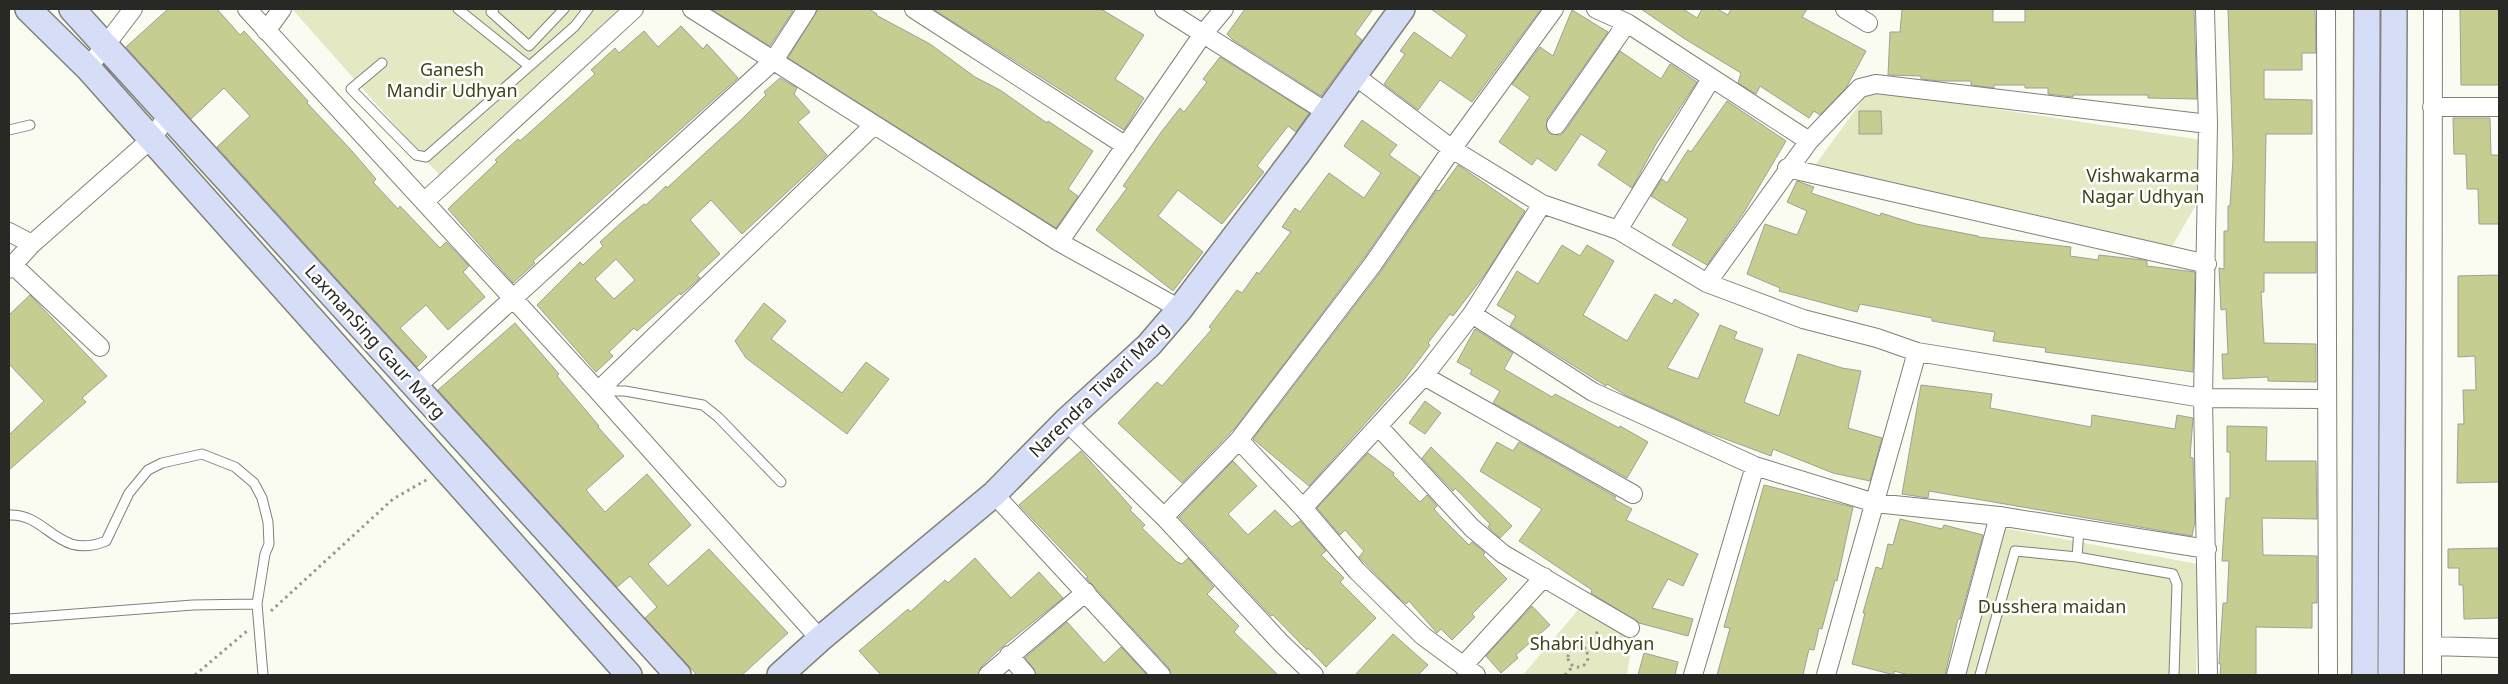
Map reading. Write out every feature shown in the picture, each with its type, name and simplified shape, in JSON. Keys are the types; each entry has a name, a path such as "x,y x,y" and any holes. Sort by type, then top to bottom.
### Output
{"street":[{"name":"LaxmanSing Gaur Marg","path":"28,9 88,68 150,140 446,468 629,675"},
{"name":"LaxmanSing Gaur Marg","path":"72,9 678,675"},
{"path":"88,68 134,9"},
{"path":"247,9 598,391 820,639"},
{"path":"266,30 282,9"},
{"path":"424,202 634,9"},
{"path":"692,9 774,60 873,126 1059,242 1180,309"},
{"path":"416,388 774,60 807,9"},
{"path":"914,9 1126,146"},
{"path":"1164,9 1328,113"},
{"path":"1059,242 1203,34 1224,9"},
{"name":"Narendra Tiwari Marg","path":"780,675 820,639 994,494 1066,421 1149,345 1180,309 1328,113 1402,9"},
{"path":"1164,517 1239,440 1373,264 1452,148 1554,9"},
{"path":"1596,9 1627,23 1808,141"},
{"path":"1845,9 1868,23"},
{"path":"2205,9 2208,124 2207,264 2203,398 2208,675"},
{"path":"2326,9 2328,675"},
{"path":"2365,675 2366,9"},
{"path":"2391,675 2394,9"},
{"path":"2432,675 2433,9"},
{"path":"1556,125 1627,23"},
{"path":"1354,75 1452,148 1542,204 1618,230 1707,283 1803,319 1876,338 1917,352 2203,398 2327,399"},
{"path":"1618,230 1711,79"},
{"path":"1707,283 1808,141 1860,88 1876,84 2208,124"},
{"path":"2432,107 2499,107"},
{"path":"100,347 11,267 32,244 150,140 168,116"},
{"path":"598,391 873,126"},
{"path":"1787,168 2207,264"},
{"path":"1303,508 1424,376 1472,314 1542,204"},
{"path":"9,232 32,244"},
{"path":"1472,314 1593,392 1755,466 1875,503 1999,516 2207,549"},
{"path":"1826,675 1917,352"},
{"path":"1424,376 1633,494"},
{"path":"1066,421 1164,517 1281,643 1314,675"},
{"path":"1378,426 1472,528 1503,554 1630,628"},
{"path":"1239,440 1303,508 1357,571 1423,636 1470,671 1544,577"},
{"path":"1694,675 1755,466"},
{"path":"994,494 1161,675"},
{"path":"1956,675 1999,516"},
{"path":"988,675 1086,592"},
{"path":"2365,610 2391,609"},
{"path":"2432,646 2499,648"},
{"path":"1010,655 1026,675"}],"lane":[{"path":"494,9 491,12 529,46 564,9"},
{"path":"382,63 351,89 416,155 426,157 575,26 588,9"},
{"path":"461,10 529,66"},
{"path":"9,130 30,125"},
{"path":"598,391 625,391 703,405 718,416 781,482"},
{"path":"9,516 16,515 27,519 66,543 80,547 95,545 106,541 129,493 148,470 162,463 202,454 235,468 254,483 262,498 268,522 269,544 265,554 257,604 263,675"},
{"path":"2077,557 2079,529"},
{"path":"1980,675 2015,551 2077,557 2173,574 2177,584 2174,675"},
{"path":"9,619 193,605 257,604"}],"path":[{"path":"268,613 393,499 446,468"},
{"path":"195,675 253,626"},
{"path":"1584,650 1602,627"},
{"path":"1578,647 1584,650 1588,655 1585,664 1579,667 1573,666 1568,661 1569,651 1578,647"},
{"path":"1565,675 1573,666"}],"green space":[{"name":"Ganesh Mandir Udhyan","path":"294,9 624,9 449,186"},
{"name":"Vishwakarma Nagar Udhyan","path":"1870,90 2202,140 2199,200 2171,248 1813,168"},
{"name":"Dusshera maidan","path":"2004,528 2198,564 2196,675 1962,675"},
{"name":"Shabri Udhyan","path":"1583,604 1634,630 1627,675 1523,675"}],"building":[{"path":"168,9 217,9 240,35 244,31 351,150 376,179 373,182 398,209 400,206 440,248 446,242 469,266 463,272 485,297 448,330 426,305 400,328 427,357 417,367 217,147 250,116 224,88 191,119 126,47"},
{"path":"711,9 789,9 793,11 770,46"},
{"path":"818,9 869,9 876,15 930,44 975,77 1000,90 1047,123 1048,121 1093,151 1068,189 1078,196 1056,228 788,58"},
{"path":"933,9 1101,9 1144,35 1115,79 1144,98 1124,130"},
{"path":"1245,9 1373,9 1355,34 1362,40 1321,96 1233,40 1227,34"},
{"path":"1431,9 1541,9 1472,102 1440,80 1418,110 1384,84 1405,54 1400,51 1414,32 1451,58 1467,35"},
{"path":"1641,9 1683,9 1697,18 1702,9 1717,9 1728,15 1731,9 1807,9 1802,17 1866,51 1846,88 1820,115 1814,111 1809,118 1760,86 1756,94 1738,83 1741,73 1685,39"},
{"path":"1902,9 1993,9 1993,22 2025,22 2025,9 2194,9 2197,99 2148,98 2148,95 2073,95 2073,97 2048,94 2048,88 2025,88 2025,85 1994,85 1994,88 1971,85 1971,81 1939,81 1921,79 1921,76 1888,75 1890,32 1900,32"},
{"path":"2228,9 2315,9 2316,53 2302,53 2302,70 2264,70 2264,99 2312,100 2312,134 2266,134 2264,242 2316,242 2316,273 2264,273 2264,292 2261,292 2264,343 2316,344 2316,382 2268,381 2268,377 2223,379 2222,354 2228,354 2226,309 2221,310 2219,268 2224,269 2224,231 2228,231 2228,206 2230,206 2233,158"},
{"path":"2460,9 2499,9 2499,85 2461,85"},
{"path":"1572,10 1608,32 1547,119 1546,129 1550,134 1560,135 1565,131 1620,51 1661,79 1670,64 1697,82 1656,144 1632,188 1598,165 1607,151 1581,134 1556,171 1537,158 1532,165 1499,142 1530,97 1512,84 1540,47 1553,56"},
{"path":"681,26 703,49 707,44 738,78 533,261 535,263 513,283 448,209 497,162 495,160 518,139 520,141 595,74 591,70 615,48 619,53 644,31 658,47"},
{"path":"1220,57 1309,113 1296,132 1288,126 1257,166 1264,172 1222,224 1178,190 1158,216 1203,252 1173,291 1096,230 1127,188 1123,186 1162,131 1180,108 1184,112 1207,82 1203,79"},
{"path":"780,78 797,88 794,94 810,112 798,122 827,155 742,234 711,200 690,220 720,254 697,275 700,278 681,295 680,293 637,331 634,328 609,352 613,356 596,372 537,305 580,262 583,265 603,246 600,242 644,204 646,205 666,186 667,188 742,119 766,95 764,92","holes":["616,259 635,280 614,299 595,279"]},
{"path":"1727,101 1786,141 1744,212 1707,265 1672,245 1688,219 1651,196 1662,179 1667,183 1688,150 1691,152"},
{"path":"1859,111 1881,111 1882,134 1859,134"},
{"path":"2453,118 2490,118 2491,155 2499,155 2499,224 2479,224 2478,189 2467,189 2466,154 2454,154"},
{"path":"1362,120 1397,145 1389,155 1420,177 1364,258 1236,427 1182,483 1118,423 1157,382 1162,386 1212,329 1209,327 1237,290 1242,293 1257,272 1259,274 1291,232 1282,227 1295,208 1300,212 1329,173 1364,198 1381,173 1344,146"},
{"path":"1458,165 1525,211 1486,273 1453,316 1450,314 1403,381 1309,486 1253,439 1382,270 1437,190 1439,191"},
{"path":"1797,181 1814,187 1811,193 1880,216 1881,213 1916,224 1978,237 2071,247 2070,256 2098,260 2099,255 2143,260 2147,261 2147,266 2195,272 2193,372 2045,352 2046,348 1993,341 1995,332 1932,321 1932,318 1860,304 1857,312 1779,291 1780,288 1747,274 1765,224 1797,235 1807,211 1787,202"},
{"path":"1562,245 1580,256 1587,245 1614,261 1583,315 1627,341 1655,294 1672,304 1675,299 1699,314 1667,368 1698,379 1720,325 1737,332 1734,339 1763,349 1744,402 1746,403 1779,416 1798,354 1842,368 1861,371 1848,428 1882,438 1870,481 1833,473 1773,449 1771,456 1704,431 1627,396 1607,384 1606,386 1510,326 1516,316 1497,305 1517,271 1538,284"},
{"path":"2499,275 2499,482 2457,483 2458,424 2464,424 2463,390 2476,390 2475,356 2458,357 2458,276"},
{"path":"30,295 107,376 82,398 86,402 9,470 9,435 44,401 9,364 9,315"},
{"path":"764,303 786,321 771,339 842,393 866,362 889,379 847,434 746,358 735,341"},
{"path":"515,323 559,374 557,376 598,427 624,456 586,490 605,512 647,474 691,525 648,564 668,586 709,549 788,633 742,675 697,675 645,618 657,607 630,576 617,587 438,390"},
{"path":"1475,329 1513,353 1504,369 1552,397 1555,394 1648,442 1627,478 1493,403 1500,391 1470,374 1472,370 1457,362"},
{"path":"1921,385 1992,394 1990,408 2091,427 2092,415 2175,429 2177,415 2193,418 2190,457 2193,458 2195,521 2192,536 1929,491 1928,498 1902,494"},
{"path":"1425,401 1441,413 1425,434 1409,423"},
{"path":"2227,426 2267,427 2266,461 2316,461 2317,519 2262,518 2263,555 2317,556 2317,603 2312,603 2312,628 2256,627 2256,675 2220,675 2223,603 2227,603 2229,561 2222,561 2226,498 2230,498 2230,452 2227,452"},
{"path":"1497,442 1513,451 1519,442 1616,497 1614,499 1632,509 1626,520 1698,554 1683,586 1668,579 1652,608 1693,619 1688,636 1639,623 1591,593 1592,590 1519,541 1542,509 1480,471"},
{"path":"1431,447 1512,526 1500,538 1488,527 1490,524 1455,488 1453,491 1422,458"},
{"path":"1081,451 1132,508 1130,510 1145,525 1142,528 1177,562 1182,564 1188,558 1214,587 1207,594 1239,626 1234,632 1278,675 1171,675 1169,668 1086,578 1088,577 1019,505"},
{"path":"1368,453 1394,473 1393,475 1420,502 1427,495 1437,506 1434,509 1442,518 1469,545 1472,542 1485,553 1483,555 1507,579 1472,614 1475,617 1452,640 1441,629 1437,633 1409,601 1406,604 1398,597 1359,557 1364,551 1345,530 1340,535 1317,508"},
{"path":"1233,461 1257,486 1228,514 1248,535 1275,510 1292,527 1300,521 1326,551 1321,555 1344,578 1340,582 1376,618 1326,667 1273,615 1271,616 1179,517"},
{"path":"1764,485 1853,507 1837,581 1835,580 1822,629 1819,628 1814,650 1809,649 1803,675 1717,675 1730,628 1724,627"},
{"path":"1900,519 1942,529 1944,525 1983,535 1960,619 1958,619 1945,675 1909,675 1894,671 1894,675 1852,664 1865,613 1863,613 1876,567 1882,569 1888,544 1893,545"},
{"path":"2499,548 2499,618 2464,619 2463,585 2459,585 2459,568 2448,568 2448,549"},
{"path":"975,558 1011,598 1039,572 1063,598 1002,647 981,667 978,675 881,675 859,651 908,609 910,612 945,580 948,583"},
{"path":"1532,606 1550,625 1516,655 1518,658 1501,673 1486,656"},
{"path":"1067,622 1104,663 1121,647 1147,675 1036,675 1034,669 1025,658"},
{"path":"1393,634 1428,665 1418,675 1355,675"},
{"path":"1644,653 1678,662 1675,675 1638,675"}]}
